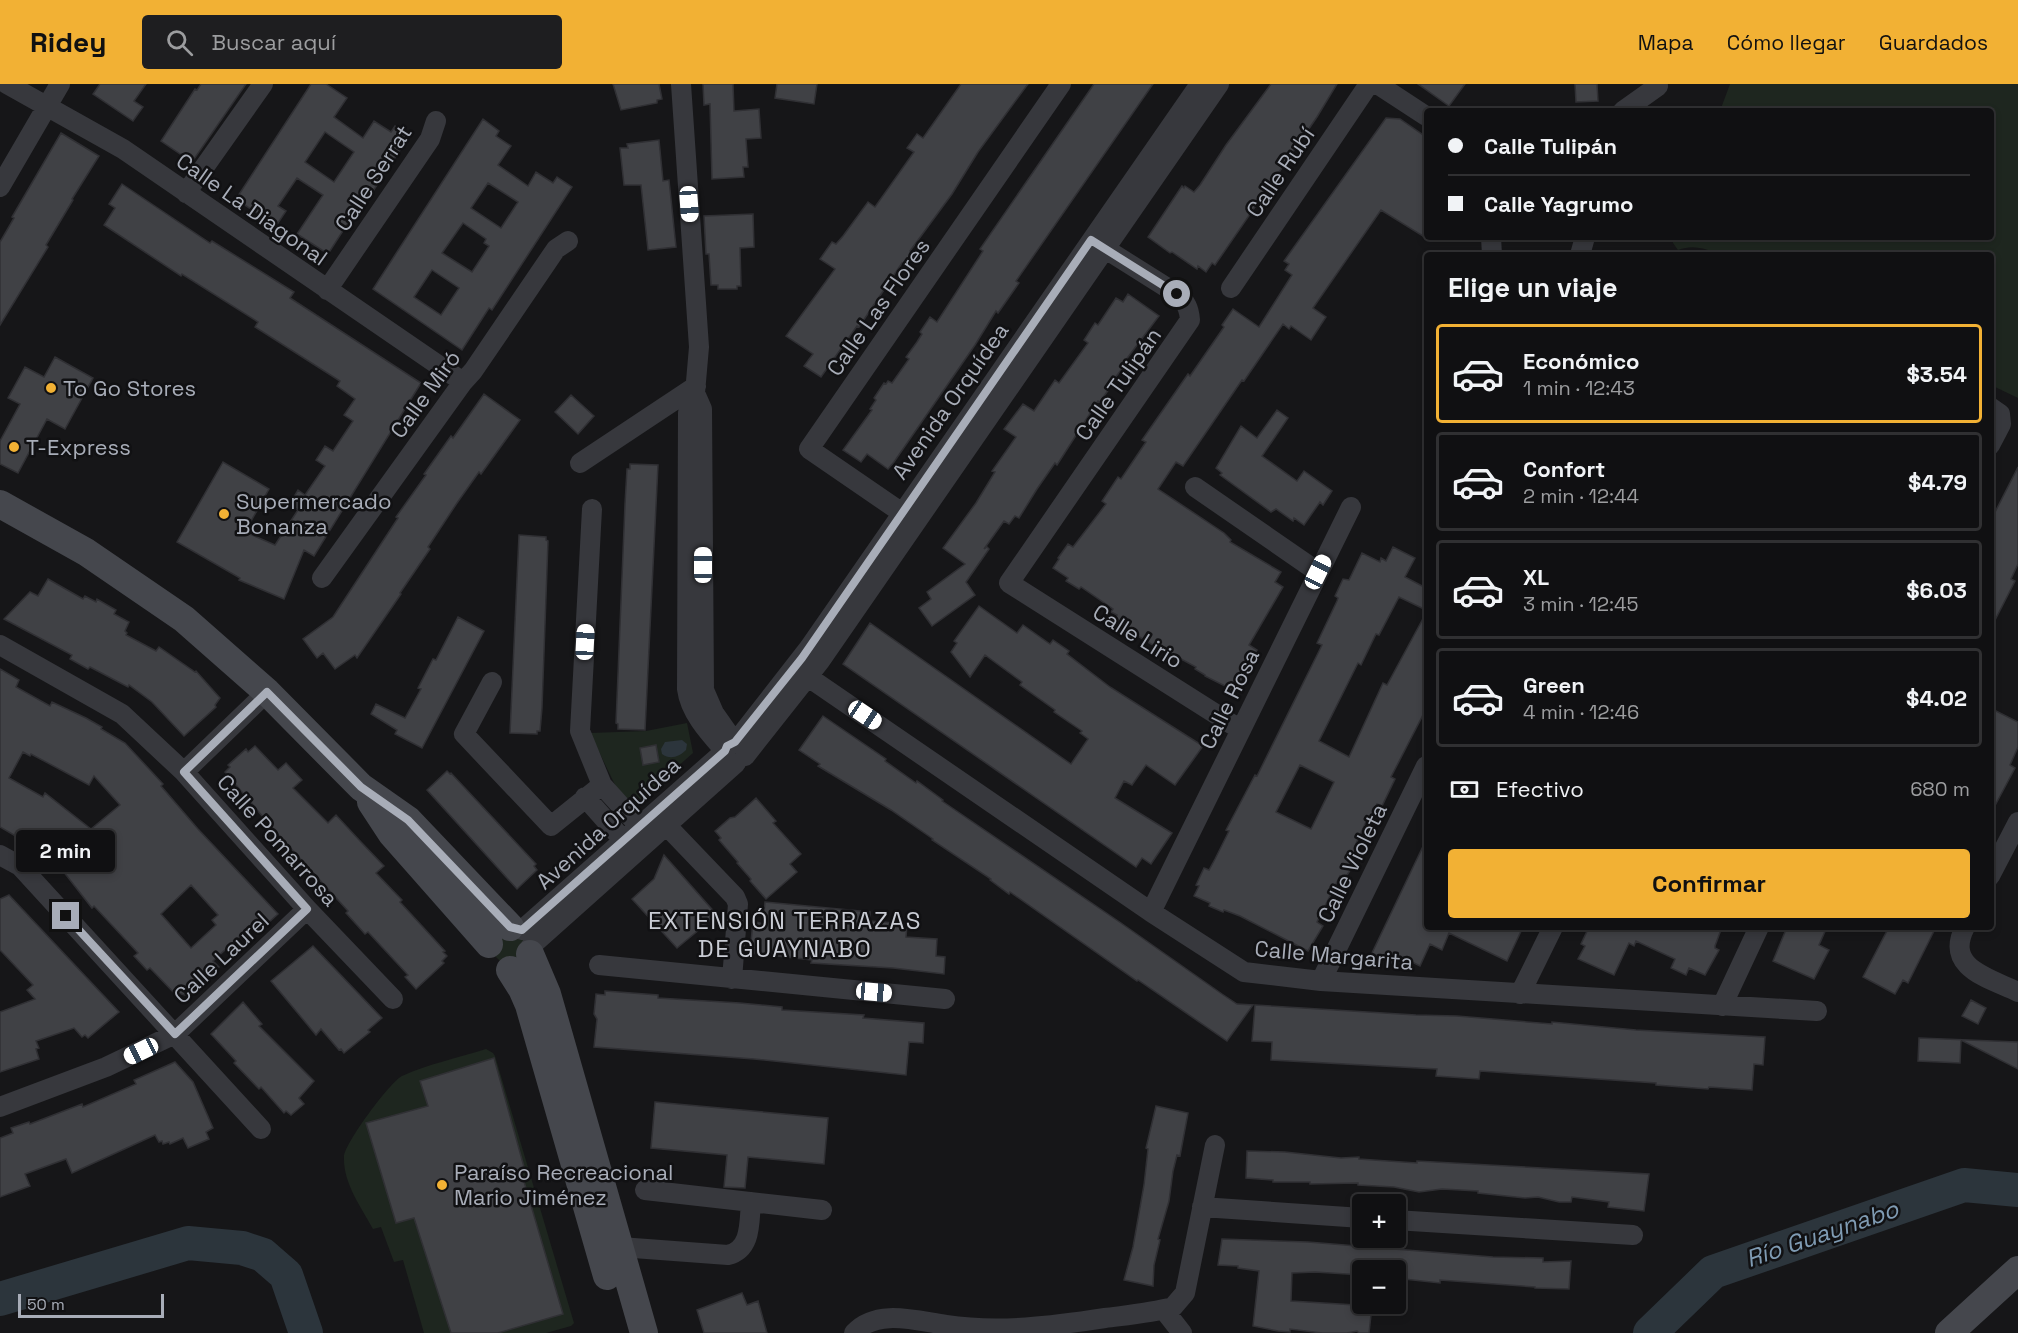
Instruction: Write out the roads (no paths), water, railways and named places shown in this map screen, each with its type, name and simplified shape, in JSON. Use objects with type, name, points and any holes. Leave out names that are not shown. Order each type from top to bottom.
[{"type":"street","name":"Calle La Diagonal","points":[[7,84],[123,149],[463,382]]},
{"type":"street","points":[[0,187],[60,84]]},
{"type":"street","points":[[186,193],[263,84]]},
{"type":"street","points":[[681,84],[699,347],[695,390],[688,412],[687,689],[688,699],[696,713],[735,753]]},
{"type":"street","name":"Calle Las Flores","points":[[909,518],[809,449],[1061,84]]},
{"type":"street","name":"Avenida Orquídea","points":[[515,945],[667,826],[735,753],[802,672],[1098,244],[1200,84]]},
{"type":"street","name":"Avenida Orquídea","points":[[1098,244],[1219,84]]},
{"type":"street","name":"Calle Rubí","points":[[1231,288],[1369,84]]},
{"type":"street","points":[[1377,84],[1424,115]]},
{"type":"street","points":[[1627,108],[1658,86]]},
{"type":"street","name":"Calle Serrat","points":[[327,290],[430,140],[436,121]]},
{"type":"street","name":"Calle Miró","points":[[322,578],[473,371],[556,249],[568,241]]},
{"type":"street","name":"Calle Tulipán","points":[[1009,584],[1190,320],[1190,311],[1177,294],[1098,244]]},
{"type":"street","points":[[580,463],[695,390]]},
{"type":"street","points":[[1994,410],[2000,414],[2001,424],[1994,437]]},
{"type":"street","points":[[1195,487],[1318,572]]},
{"type":"street","points":[[0,504],[86,552],[184,619],[267,692],[361,787],[392,834],[515,945],[547,994],[644,1333]]},
{"type":"street","name":"Calle Rosa","points":[[1151,912],[1351,507]]},
{"type":"street","points":[[592,509],[580,732],[602,785],[640,827]]},
{"type":"street","name":"Calle Lirio","points":[[1009,584],[1241,730]]},
{"type":"street","name":"Calle Pomarrosa","points":[[0,645],[122,714],[184,772],[307,909],[393,999]]},
{"type":"street","name":"Calle Margarita","points":[[802,672],[1151,912],[1244,972],[1321,981],[1817,1011]]},
{"type":"street","points":[[492,682],[464,734],[551,826],[602,785]]},
{"type":"street","points":[[184,772],[267,692]]},
{"type":"street","name":"Avenida Orquídea","points":[[515,945],[640,827],[735,753]]},
{"type":"street","name":"Calle Violeta","points":[[1321,981],[1424,770]]},
{"type":"street","points":[[585,798],[624,841]]},
{"type":"street","points":[[1994,868],[2018,822]]},
{"type":"street","points":[[667,826],[731,893],[738,904],[732,979]]},
{"type":"street","points":[[0,855],[20,866],[261,1129]]},
{"type":"street","points":[[0,874],[20,866]]},
{"type":"street","name":"Calle Laurel","points":[[0,1107],[106,1067],[175,1034],[307,909]]},
{"type":"street","points":[[1520,994],[1552,930]]},
{"type":"street","points":[[1722,1006],[1758,930]]},
{"type":"street","points":[[1963,930],[1960,936],[1959,952],[1967,967],[2018,992]]},
{"type":"street","points":[[515,945],[516,977],[529,1005],[624,1333]]},
{"type":"street","points":[[599,965],[945,999]]},
{"type":"street","points":[[854,1333],[868,1324],[889,1318],[997,1329],[1049,1327],[1173,1307],[1185,1293],[1215,1145]]},
{"type":"street","points":[[645,1190],[822,1210]]},
{"type":"street","points":[[620,1247],[728,1256],[735,1254],[745,1244],[748,1237],[751,1202]]},
{"type":"street","points":[[1202,1207],[1352,1217]]},
{"type":"street","points":[[1406,1221],[1633,1235]]},
{"type":"street","points":[[1949,1333],[2013,1275]]},
{"type":"street","points":[[1164,1310],[1182,1333]]},
{"type":"waterway","name":"Río Guaynabo","points":[[1650,1333],[1713,1272],[1964,1185],[2018,1190]]},
{"type":"waterway","name":"Río Guaynabo","points":[[0,1299],[188,1243],[242,1248],[263,1255],[286,1275],[306,1333]]},
{"type":"place","name":"To Go Stores","points":[[51,388]]},
{"type":"place","name":"T-Express","points":[[14,447]]},
{"type":"place","name":"Supermercado Bonanza","points":[[224,514]]},
{"type":"place","name":"Paraíso Recreacional Mario Jiménez","points":[[442,1185]]},
{"type":"district","name":"EXTENSIÓN TERRAZAS DE GUAYNABO","points":[[785,935]]}]
